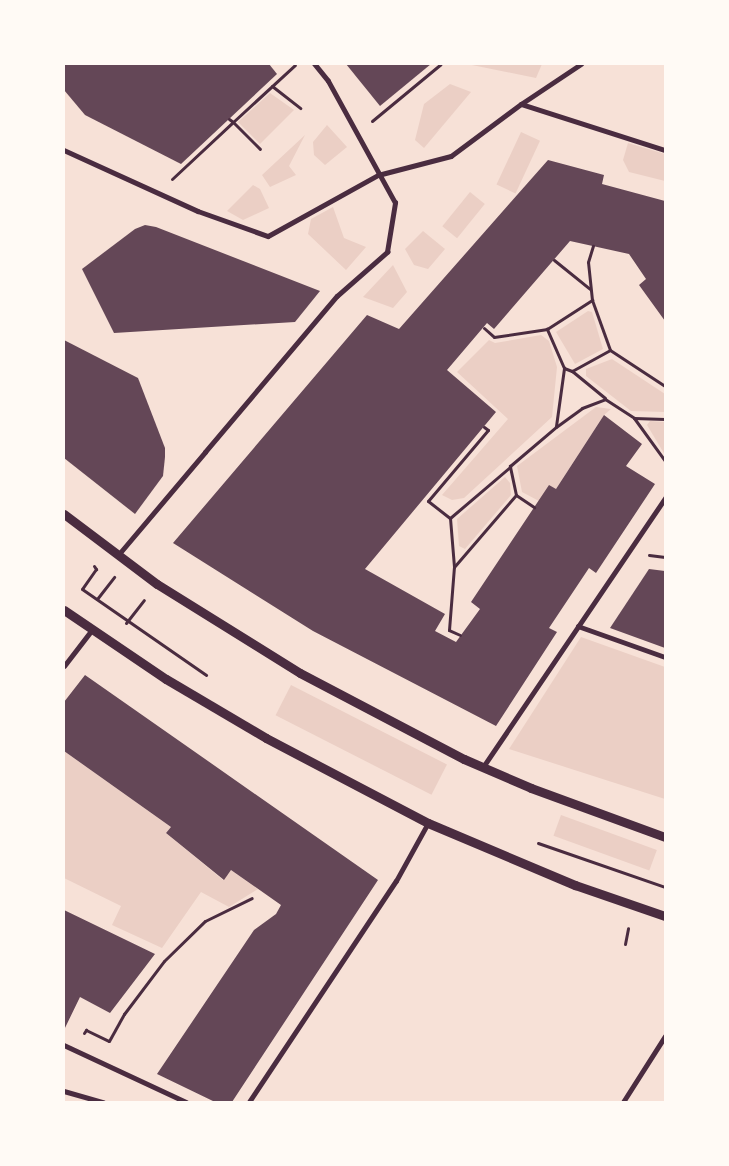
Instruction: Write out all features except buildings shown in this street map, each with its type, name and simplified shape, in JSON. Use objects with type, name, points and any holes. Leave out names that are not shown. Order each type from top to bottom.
[{"type":"street","points":[[117,556],[337,296],[387,252],[395,203],[328,81],[314,64]]},
{"type":"street","points":[[64,150],[198,212],[268,236],[378,175],[451,156],[521,104],[581,64]]},
{"type":"street","points":[[521,104],[665,150]]},
{"type":"street","points":[[483,767],[665,498]]},
{"type":"street","points":[[64,514],[117,556],[157,584],[300,673],[483,767],[603,816],[665,837]]},
{"type":"street","points":[[64,610],[91,631],[266,738],[428,823],[576,885],[665,916]]},
{"type":"street","points":[[578,626],[665,657]]},
{"type":"street","points":[[64,666],[91,631]]},
{"type":"street","points":[[249,1102],[396,881],[428,823]]},
{"type":"street","points":[[623,1102],[665,1036]]},
{"type":"street","points":[[64,1045],[186,1102]]},
{"type":"street","points":[[64,1090],[103,1102]]},
{"type":"path","points":[[185,165],[296,64]]},
{"type":"path","points":[[356,134],[441,64]]},
{"type":"path","points":[[272,86],[300,108]]},
{"type":"path","points":[[229,118],[260,149]]},
{"type":"path","points":[[593,246],[588,262],[592,300],[610,350],[665,386]]},
{"type":"path","points":[[554,260],[591,290]]},
{"type":"path","points":[[484,328],[494,338],[547,329],[592,300]]},
{"type":"path","points":[[547,329],[564,368],[556,427]]},
{"type":"path","points":[[572,371],[610,350]]},
{"type":"path","points":[[564,368],[572,371],[605,398],[634,418],[665,461]]},
{"type":"path","points":[[450,518],[556,427],[582,408],[605,398]]},
{"type":"path","points":[[634,418],[665,419]]},
{"type":"path","points":[[460,635],[449,630],[454,567],[450,518],[428,501],[488,430],[484,427]]},
{"type":"path","points":[[510,466],[516,495],[534,508]]},
{"type":"path","points":[[454,567],[516,495]]},
{"type":"path","points":[[79,622],[126,562]]},
{"type":"path","points":[[90,564],[96,568],[82,589],[212,679]]},
{"type":"path","points":[[111,643],[157,584]]},
{"type":"path","points":[[532,841],[665,888]]},
{"type":"path","points":[[124,1014],[164,961],[205,921],[252,898]]},
{"type":"path","points":[[625,927],[630,929],[626,944]]},
{"type":"shaded area","points":[[467,64],[542,64],[536,78]]},
{"type":"shaded area","points":[[450,84],[471,92],[424,148],[415,140],[424,104]]},
{"type":"shaded area","points":[[270,93],[294,110],[260,144],[238,122]]},
{"type":"shaded area","points":[[327,125],[347,147],[325,165],[314,155],[313,142]]},
{"type":"shaded area","points":[[521,132],[540,141],[516,193],[496,185]]},
{"type":"shaded area","points":[[305,135],[289,166],[296,175],[270,187],[262,175]]},
{"type":"shaded area","points":[[628,143],[665,154],[665,181],[629,172],[623,160]]},
{"type":"shaded area","points":[[253,185],[260,189],[269,208],[243,220],[227,211]]},
{"type":"shaded area","points":[[470,192],[485,204],[457,238],[442,226]]},
{"type":"shaded area","points":[[333,207],[344,238],[366,247],[346,270],[308,234],[311,219]]},
{"type":"shaded area","points":[[423,231],[445,249],[428,269],[414,265],[405,249]]},
{"type":"shaded area","points":[[393,265],[407,292],[393,308],[363,297]]},
{"type":"shaded area","points":[[588,311],[592,312],[603,349],[575,364],[556,332]]},
{"type":"shaded area","points":[[541,335],[549,341],[557,367],[552,417],[464,498],[452,500],[442,495],[508,419],[457,372],[489,340],[495,343]]},
{"type":"shaded area","points":[[612,359],[665,394],[665,412],[631,411],[586,376],[586,369]]},
{"type":"shaded area","points":[[596,407],[611,409],[604,415],[556,489],[539,501],[522,492],[517,466]]},
{"type":"shaded area","points":[[650,421],[665,422],[665,455],[647,425]]},
{"type":"shaded area","points":[[505,477],[510,483],[511,495],[465,549],[459,546],[457,519]]},
{"type":"shaded area","points":[[581,637],[665,667],[665,799],[509,749]]},
{"type":"shaded area","points":[[291,685],[447,764],[431,795],[276,715]]},
{"type":"shaded area","points":[[64,751],[171,827],[166,833],[223,880],[231,870],[258,889],[229,907],[201,892],[162,948],[112,925],[121,906],[64,878]]},
{"type":"shaded area","points":[[561,815],[657,850],[649,871],[553,836]]}]
